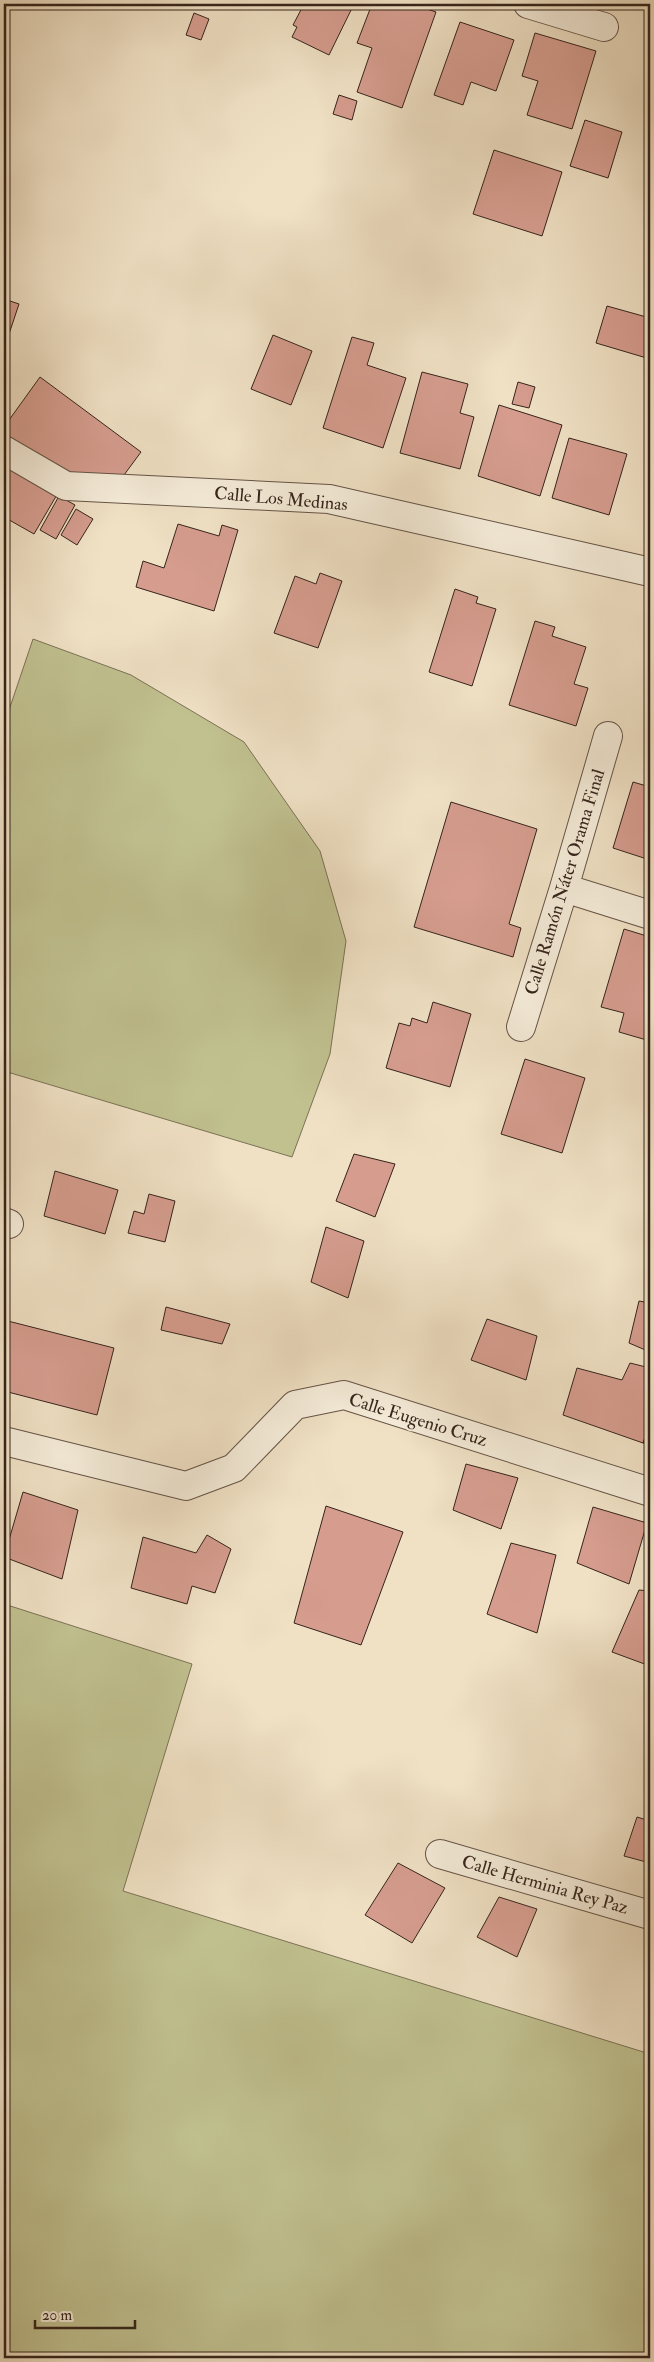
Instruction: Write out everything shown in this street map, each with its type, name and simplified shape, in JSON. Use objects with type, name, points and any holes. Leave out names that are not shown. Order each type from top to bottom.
[{"type":"street","points":[[528,4],[604,27]]},
{"type":"street","name":"Calle Los Medinas","points":[[4,450],[66,486],[329,499],[650,572]]},
{"type":"street","name":"Calle Ramón Náter Orama Final","points":[[521,1027],[608,736]]},
{"type":"street","points":[[564,888],[650,915]]},
{"type":"street","name":"Calle Eugenio Cruz","points":[[4,1441],[186,1486],[234,1468],[295,1405],[344,1396],[650,1492]]},
{"type":"street","name":"Calle Herminia Rey Paz","points":[[440,1854],[650,1915]]},
{"type":"green space","points":[[33,639],[131,675],[244,742],[320,851],[346,941],[330,1054],[292,1157],[4,1071],[4,725]]},
{"type":"green space","points":[[4,1604],[192,1664],[123,1891],[650,2054],[650,2358],[4,2358]]},
{"type":"building","points":[[304,4],[354,4],[329,55],[292,37],[297,27],[293,25]]},
{"type":"building","points":[[372,4],[412,4],[436,12],[402,108],[357,92],[372,48],[357,43]]},
{"type":"building","points":[[194,13],[209,19],[201,40],[186,35]]},
{"type":"building","points":[[460,22],[514,40],[496,91],[471,82],[463,105],[434,95]]},
{"type":"building","points":[[535,33],[596,51],[572,129],[527,115],[538,81],[522,76]]},
{"type":"building","points":[[339,95],[357,101],[352,120],[333,114]]},
{"type":"building","points":[[585,120],[622,132],[608,178],[570,166]]},
{"type":"building","points":[[494,150],[562,172],[542,236],[473,214]]},
{"type":"building","points":[[4,299],[19,304],[4,349]]},
{"type":"building","points":[[607,306],[650,318],[650,359],[596,343]]},
{"type":"building","points":[[273,335],[312,351],[291,405],[251,389]]},
{"type":"building","points":[[352,337],[374,343],[367,365],[406,378],[383,448],[323,428]]},
{"type":"building","points":[[422,372],[468,384],[460,413],[474,417],[460,469],[400,453]]},
{"type":"building","points":[[40,377],[141,452],[124,475],[59,478],[4,437],[4,427]]},
{"type":"building","points":[[518,382],[535,387],[529,408],[512,404]]},
{"type":"building","points":[[499,405],[562,425],[540,496],[478,476]]},
{"type":"building","points":[[569,438],[627,454],[609,515],[552,498]]},
{"type":"building","points":[[7,461],[58,493],[34,534],[4,517],[4,467]]},
{"type":"building","points":[[59,496],[75,505],[56,539],[40,530]]},
{"type":"building","points":[[76,509],[93,519],[77,545],[61,535]]},
{"type":"building","points":[[178,524],[219,536],[222,525],[238,530],[214,611],[136,587],[143,561],[164,568]]},
{"type":"building","points":[[320,573],[342,581],[318,648],[274,633],[295,576],[316,584]]},
{"type":"building","points":[[455,589],[478,597],[476,603],[496,609],[472,686],[429,672]]},
{"type":"building","points":[[535,621],[555,627],[552,636],[586,647],[574,684],[588,688],[576,726],[509,705]]},
{"type":"building","points":[[633,782],[650,787],[650,860],[613,848]]},
{"type":"building","points":[[451,802],[537,829],[509,924],[521,928],[513,957],[414,927]]},
{"type":"building","points":[[624,929],[650,937],[650,1041],[619,1032],[624,1013],[601,1007]]},
{"type":"building","points":[[433,1002],[471,1014],[450,1087],[386,1068],[399,1023],[410,1026],[412,1018],[427,1023]]},
{"type":"building","points":[[525,1059],[585,1078],[562,1153],[501,1134]]},
{"type":"building","points":[[354,1154],[395,1164],[375,1217],[336,1201]]},
{"type":"building","points":[[55,1171],[118,1190],[105,1234],[44,1216]]},
{"type":"building","points":[[149,1194],[175,1201],[165,1242],[128,1233],[134,1211],[144,1214]]},
{"type":"building","points":[[326,1227],[364,1241],[348,1298],[311,1282]]},
{"type":"building","points":[[639,1301],[650,1303],[650,1352],[629,1343]]},
{"type":"building","points":[[166,1307],[230,1324],[222,1344],[161,1330]]},
{"type":"building","points":[[487,1319],[537,1336],[526,1380],[471,1360]]},
{"type":"building","points":[[4,1320],[114,1348],[97,1415],[4,1391]]},
{"type":"building","points":[[630,1363],[650,1368],[650,1424],[643,1443],[563,1415],[577,1368],[622,1380]]},
{"type":"building","points":[[650,1424],[650,1445],[643,1443]]},
{"type":"building","points":[[466,1464],[518,1478],[501,1529],[453,1510]]},
{"type":"building","points":[[23,1492],[78,1510],[62,1579],[4,1557]]},
{"type":"building","points":[[326,1506],[403,1532],[361,1645],[294,1623]]},
{"type":"building","points":[[593,1507],[647,1523],[629,1584],[577,1563]]},
{"type":"building","points":[[207,1535],[231,1549],[215,1593],[192,1586],[187,1604],[131,1588],[143,1537],[196,1553]]},
{"type":"building","points":[[511,1543],[556,1555],[537,1633],[487,1614]]},
{"type":"building","points":[[639,1590],[650,1591],[650,1666],[612,1652]]},
{"type":"building","points":[[637,1817],[650,1821],[650,1863],[624,1856]]},
{"type":"building","points":[[398,1863],[445,1888],[412,1943],[365,1915]]},
{"type":"building","points":[[499,1897],[537,1909],[517,1957],[477,1937]]}]
